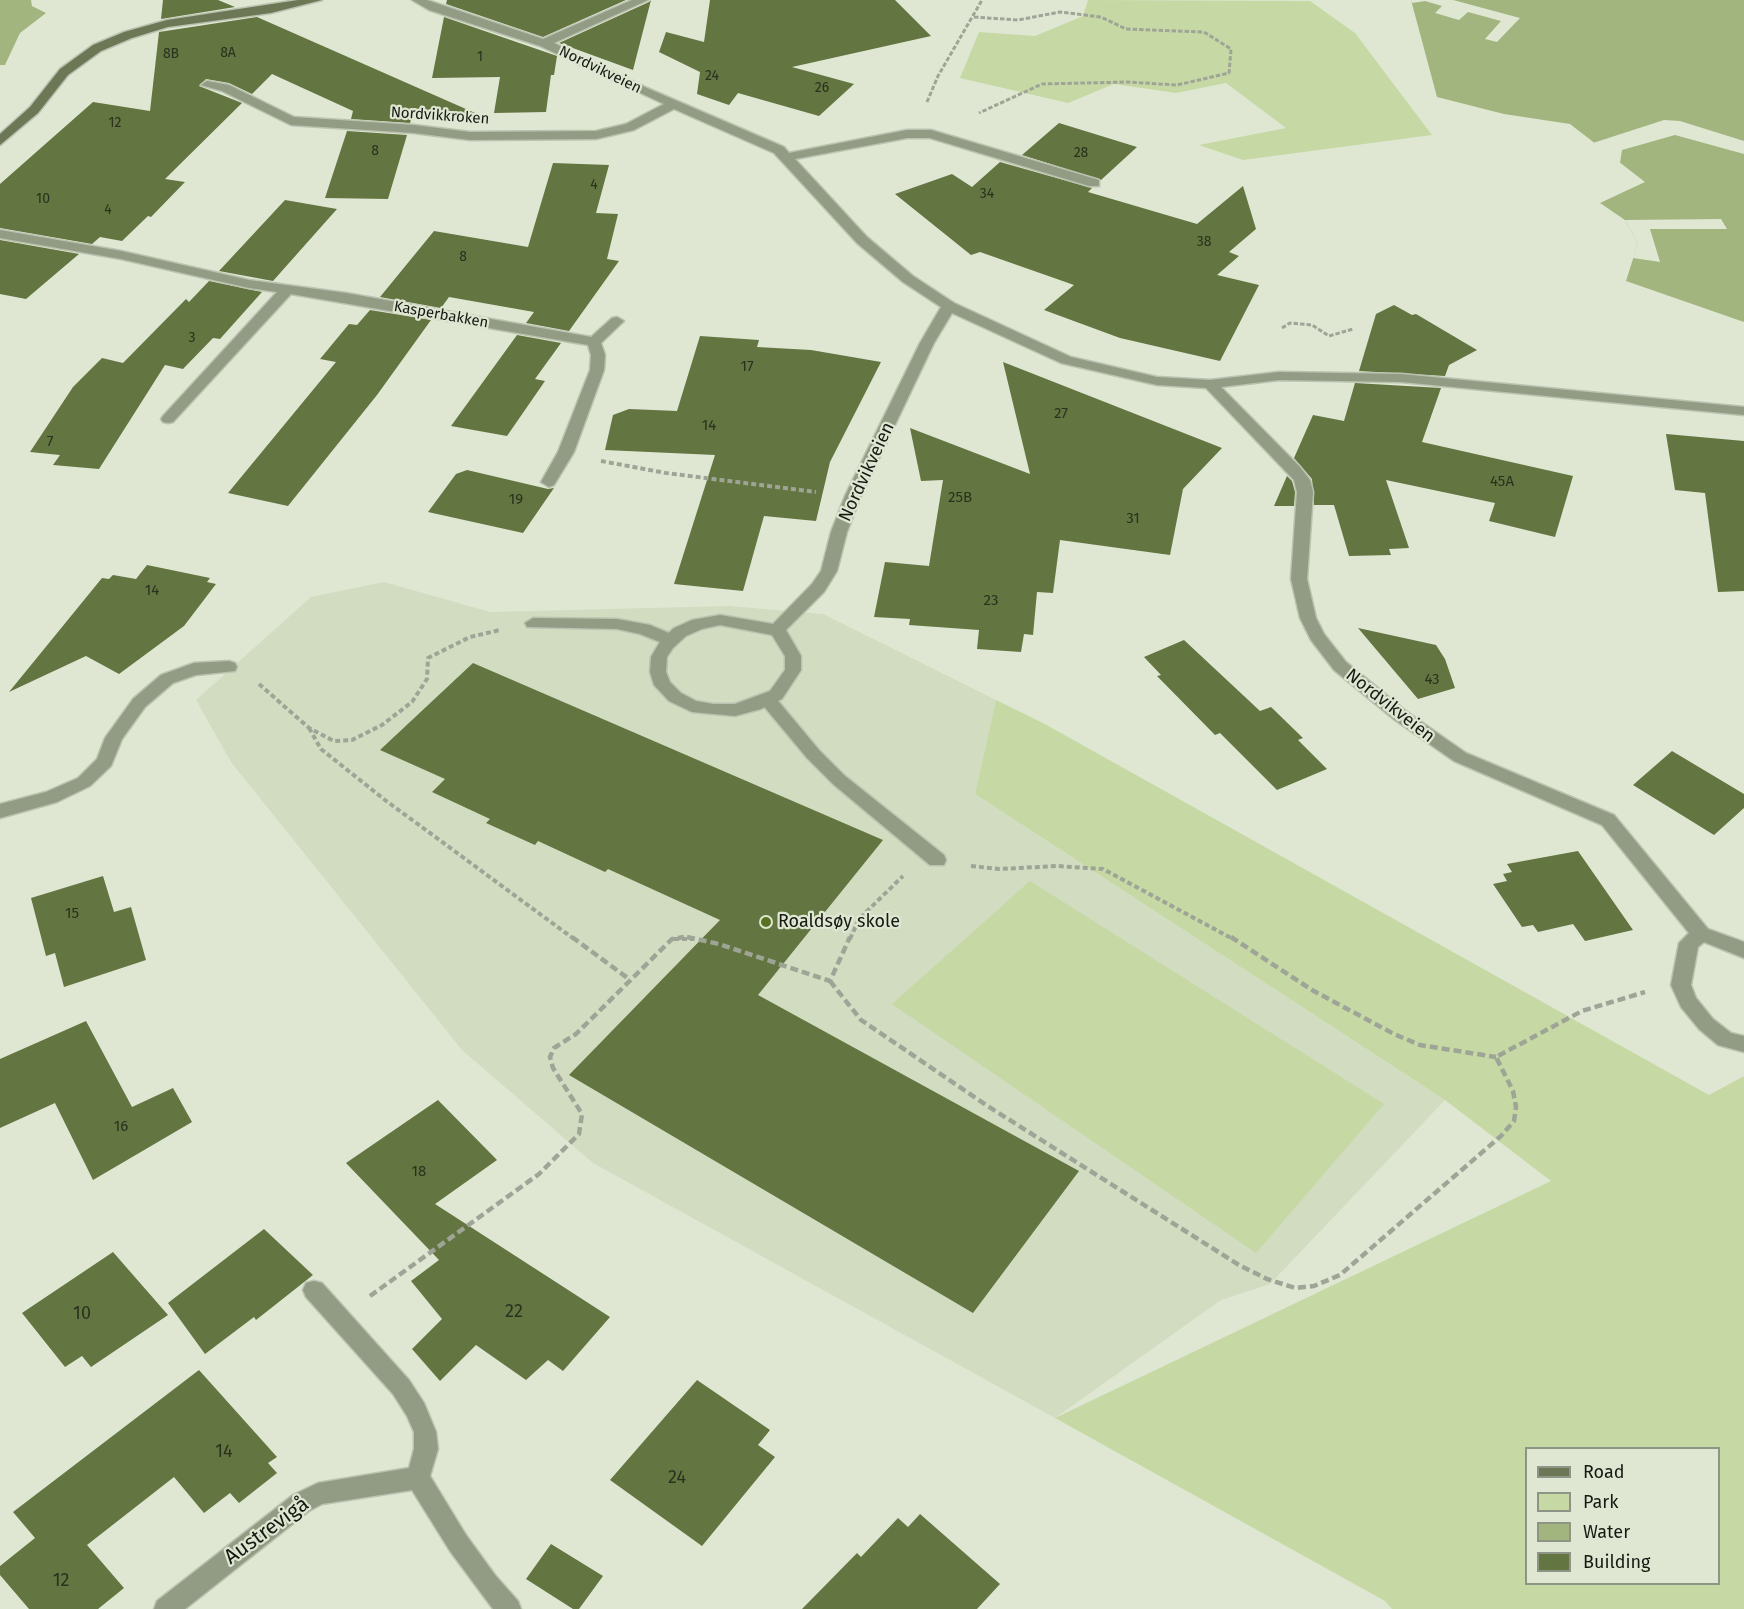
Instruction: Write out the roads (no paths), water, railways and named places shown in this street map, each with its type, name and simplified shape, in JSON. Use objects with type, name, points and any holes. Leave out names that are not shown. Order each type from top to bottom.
[{"type":"street","points":[[0,141],[34,110],[64,72],[97,48],[128,35],[166,24],[272,9],[316,0]]},
{"type":"street","name":"Nordvikveien","points":[[418,0],[433,8],[544,44],[672,105],[769,146],[787,157],[887,263],[949,306],[1074,363],[1157,381],[1210,384],[1270,376],[1401,378],[1744,411]]},
{"type":"street","name":"Nordvikveien","points":[[544,44],[642,0]]},
{"type":"street","name":"Nordvikkroken","points":[[207,85],[225,88],[291,122],[414,129],[470,136],[596,135],[630,127],[672,105]]},
{"type":"street","points":[[787,157],[907,134],[931,134],[1094,183]]},
{"type":"street","name":"Kasperbakken","points":[[0,234],[121,255],[194,273],[287,290],[346,297],[594,342]]},
{"type":"street","points":[[168,419],[287,290]]},
{"type":"street","name":"Nordvikveien","points":[[777,630],[818,588],[829,571],[839,532],[853,495],[927,343],[949,306]]},
{"type":"street","points":[[549,482],[566,452],[597,370],[598,355],[594,342],[617,321]]},
{"type":"street","name":"Nordvikveien","points":[[1210,384],[1295,470],[1302,480],[1305,492],[1299,579],[1308,618],[1317,636],[1333,658],[1378,699],[1460,758],[1608,820],[1701,934]]},
{"type":"street","points":[[720,620],[777,630],[794,656],[793,670],[786,684],[768,700],[735,710],[713,710],[692,706],[675,697],[663,686],[658,672],[659,657],[670,640],[698,624],[720,620]]},
{"type":"street","points":[[533,623],[617,624],[644,628],[670,640]]},
{"type":"street","points":[[0,811],[51,796],[84,782],[105,762],[114,738],[139,703],[167,679],[194,669],[229,667]]},
{"type":"street","points":[[768,700],[813,754],[839,780],[937,860]]},
{"type":"street","points":[[1744,951],[1724,940],[1701,934],[1689,943],[1681,985],[1682,992],[1694,1012],[1713,1032],[1725,1039],[1744,1044]]},
{"type":"street","points":[[314,1290],[401,1387],[416,1410],[425,1432],[426,1449],[418,1478],[458,1543],[486,1583],[509,1609]]},
{"type":"street","name":"Austrevigå","points":[[166,1609],[301,1503],[318,1494],[418,1478]]},
{"type":"water","points":[[0,0],[31,0],[32,6],[46,13],[20,33],[5,65],[0,65]]},
{"type":"water","points":[[1411,0],[1744,0],[1744,322],[1626,281],[1638,243],[1625,220],[1600,203],[1645,182],[1570,124],[1504,114],[1437,97]]},
{"type":"place","name":"Roaldsøy skole","points":[[766,922]]}]
